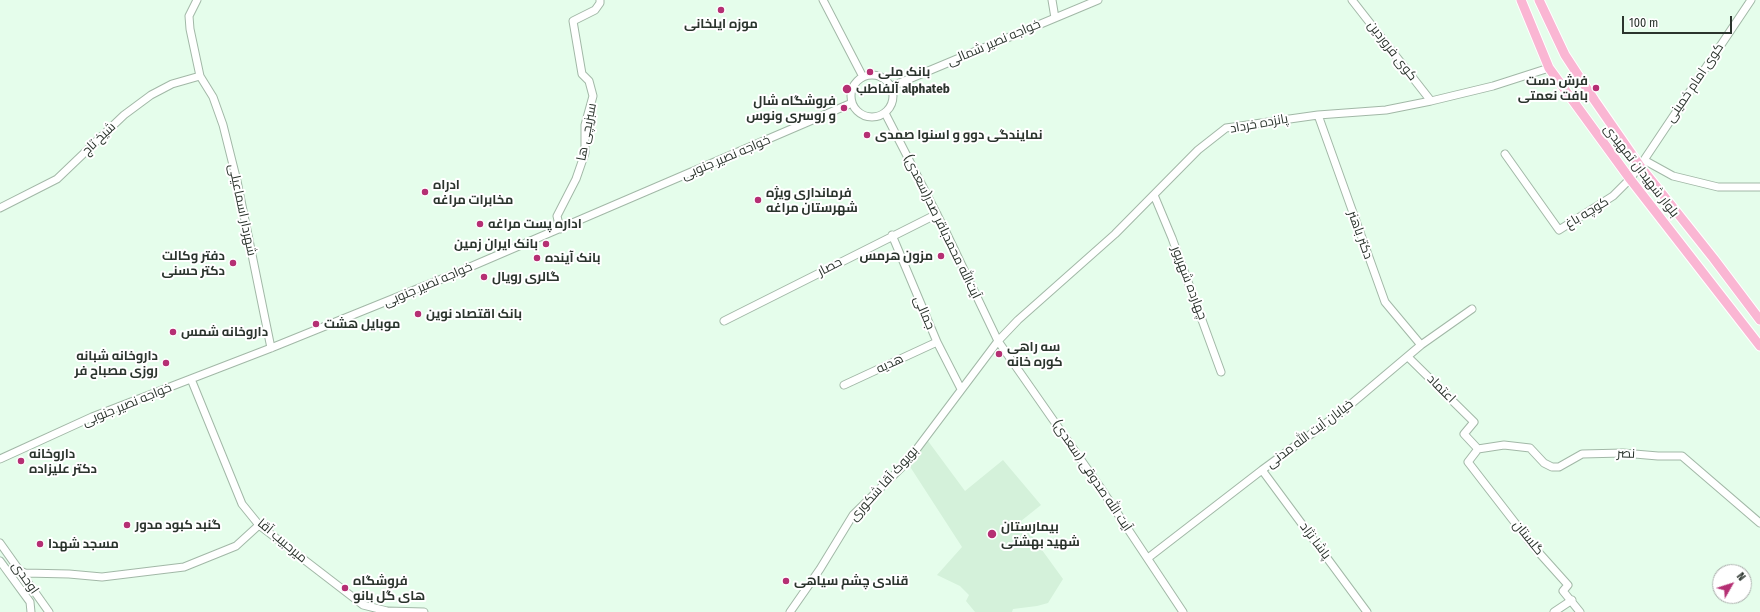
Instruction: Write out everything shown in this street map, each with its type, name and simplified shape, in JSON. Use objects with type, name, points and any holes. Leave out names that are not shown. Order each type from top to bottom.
[{"type":"main road","name":"بلوار شهیدان تمهیدی","points":[[1521,0],[1549,68],[1630,179],[1760,346]]},
{"type":"main road","name":"بلوار شهیدان تمهیدی","points":[[1539,0],[1565,55],[1642,163],[1760,320]]},
{"type":"street","name":"شهردار اسماعیلی","points":[[197,0],[189,16],[200,76],[213,97],[223,125],[237,181],[271,348]]},
{"type":"street","name":"سبزیچی ها","points":[[560,229],[557,216],[576,179],[584,153],[586,125],[593,96],[589,81],[582,74],[574,21],[594,10],[600,3],[600,0]]},
{"type":"street","points":[[823,0],[863,77]]},
{"type":"street","points":[[1052,0],[1055,18]]},
{"type":"street","name":"خواجه نصیر شمالی","points":[[890,87],[1098,0]]},
{"type":"street","name":"کوی فروردین","points":[[1352,0],[1431,101]]},
{"type":"street","name":"کوی امام خمینی","points":[[1630,179],[1751,0]]},
{"type":"street","name":"پانزده خرداد","points":[[998,341],[1018,320],[1154,196],[1198,150],[1226,128],[1318,114],[1386,110],[1493,86],[1549,68]]},
{"type":"street","name":"شیخ تاج","points":[[0,208],[57,179],[124,115],[151,95],[172,84],[200,76]]},
{"type":"street","points":[[876,76],[886,82],[890,87],[892,98],[889,109],[885,113],[872,117],[865,116],[855,108],[852,103],[851,97],[854,85],[863,77],[876,76]]},
{"type":"street","name":"خواجه نصیر جنوبی","points":[[0,459],[92,417],[191,380],[449,276],[852,103]]},
{"type":"street","name":"آیت‌الله محمدباقر صدر(سعدی)","points":[[885,113],[937,214],[998,341]]},
{"type":"street","name":"دکتر باهنر","points":[[1318,114],[1385,302],[1421,345]]},
{"type":"street","name":"کوچه باغ","points":[[1505,154],[1559,230],[1614,196],[1630,179]]},
{"type":"street","points":[[1642,163],[1673,176],[1718,188],[1760,187]]},
{"type":"street","name":"چهارده شهریور","points":[[1154,196],[1172,238],[1221,372]]},
{"type":"street","name":"حصار","points":[[724,321],[892,235],[937,214]]},
{"type":"street","name":"جمالی","points":[[892,235],[936,342],[961,389]]},
{"type":"street","name":"خیابان آیت الله مدنی","points":[[1148,558],[1262,470],[1344,410],[1421,345],[1472,309]]},
{"type":"street","name":"بویوک آقا شکوری","points":[[790,612],[820,569],[854,515],[907,462],[998,341]]},
{"type":"street","name":"آیت الله صدوقی (سعدی)","points":[[998,341],[1148,558],[1183,612]]},
{"type":"street","name":"هدیه","points":[[844,385],[936,342]]},
{"type":"street","name":"اعتماد","points":[[1408,357],[1474,422],[1464,434],[1478,449]]},
{"type":"street","name":"میرحبیب آقا","points":[[191,380],[242,504],[259,525],[345,592],[363,604],[386,610],[424,612]]},
{"type":"street","name":"نصر","points":[[1478,449],[1504,445],[1530,448],[1544,463],[1552,467],[1558,467],[1582,454],[1623,453],[1658,456],[1682,456],[1760,523]]},
{"type":"street","name":"گلستان","points":[[1478,449],[1468,462],[1533,546],[1568,585],[1563,591],[1572,600],[1580,612]]},
{"type":"street","name":"پاشا نژاد","points":[[1262,470],[1367,612]]},
{"type":"street","points":[[20,571],[25,573],[102,577],[184,567],[236,546],[259,525]]},
{"type":"street","name":"اوحدی","points":[[0,543],[49,612]]},
{"type":"street","name":"اوحدی","points":[[0,562],[30,602],[31,612]]},
{"type":"street","points":[[1554,612],[1572,600]]},
{"type":"shaded area","name":"بیمارستان شهید بهشتی","points":[[928,441],[965,491],[1003,460],[1041,505],[1021,521],[1063,579],[1048,603],[1013,609],[1012,612],[975,612],[966,601],[969,595],[960,586],[937,575],[962,547],[907,462]]},
{"type":"place","name":"موزه ایلخانی","points":[[721,10]]},
{"type":"place","name":"بانک ملی","points":[[870,72]]},
{"type":"place","name":"فرش دست بافت نعمتی","points":[[1596,88]]},
{"type":"place","name":"آلفاطب alphateb","points":[[847,89]]},
{"type":"place","name":"فروشگاه شال و روسری ونوس","points":[[844,108]]},
{"type":"place","name":"نمایندگی دوو و اسنوا صمدی","points":[[867,135]]},
{"type":"place","name":"ادراه مخابرات مراغه","points":[[425,192]]},
{"type":"place","name":"فرمانداری ویژه شهرستان مراغه","points":[[758,200]]},
{"type":"place","name":"اداره پست مراغه","points":[[480,224]]},
{"type":"place","name":"بانک ایران زمین","points":[[546,244]]},
{"type":"place","name":"مزون هرمس","points":[[941,256]]},
{"type":"place","name":"بانک آینده","points":[[537,258]]},
{"type":"place","name":"دفتر وکالت دکتر حسنی","points":[[233,263]]},
{"type":"place","name":"گالری رویال","points":[[484,277]]},
{"type":"place","name":"بانک اقتصاد نوین","points":[[418,314]]},
{"type":"place","name":"موبایل هشت","points":[[316,324]]},
{"type":"place","name":"داروخانه شمس","points":[[173,332]]},
{"type":"place","name":"سه راهی کوره خانه","points":[[999,354]]},
{"type":"place","name":"داروخانه شبانه روزی مصباح فر","points":[[166,363]]},
{"type":"place","name":"داروخانه دکتر علیزاده","points":[[21,461]]},
{"type":"place","name":"گنبد کبود مدور","points":[[127,525]]},
{"type":"place","name":"بیمارستان شهید بهشتی","points":[[992,534]]},
{"type":"place","name":"مسجد شهدا","points":[[40,544]]},
{"type":"place","name":"قنادی چشم سیاهی","points":[[786,581]]},
{"type":"place","name":"فروشگاه های گل بانو","points":[[345,588]]}]
